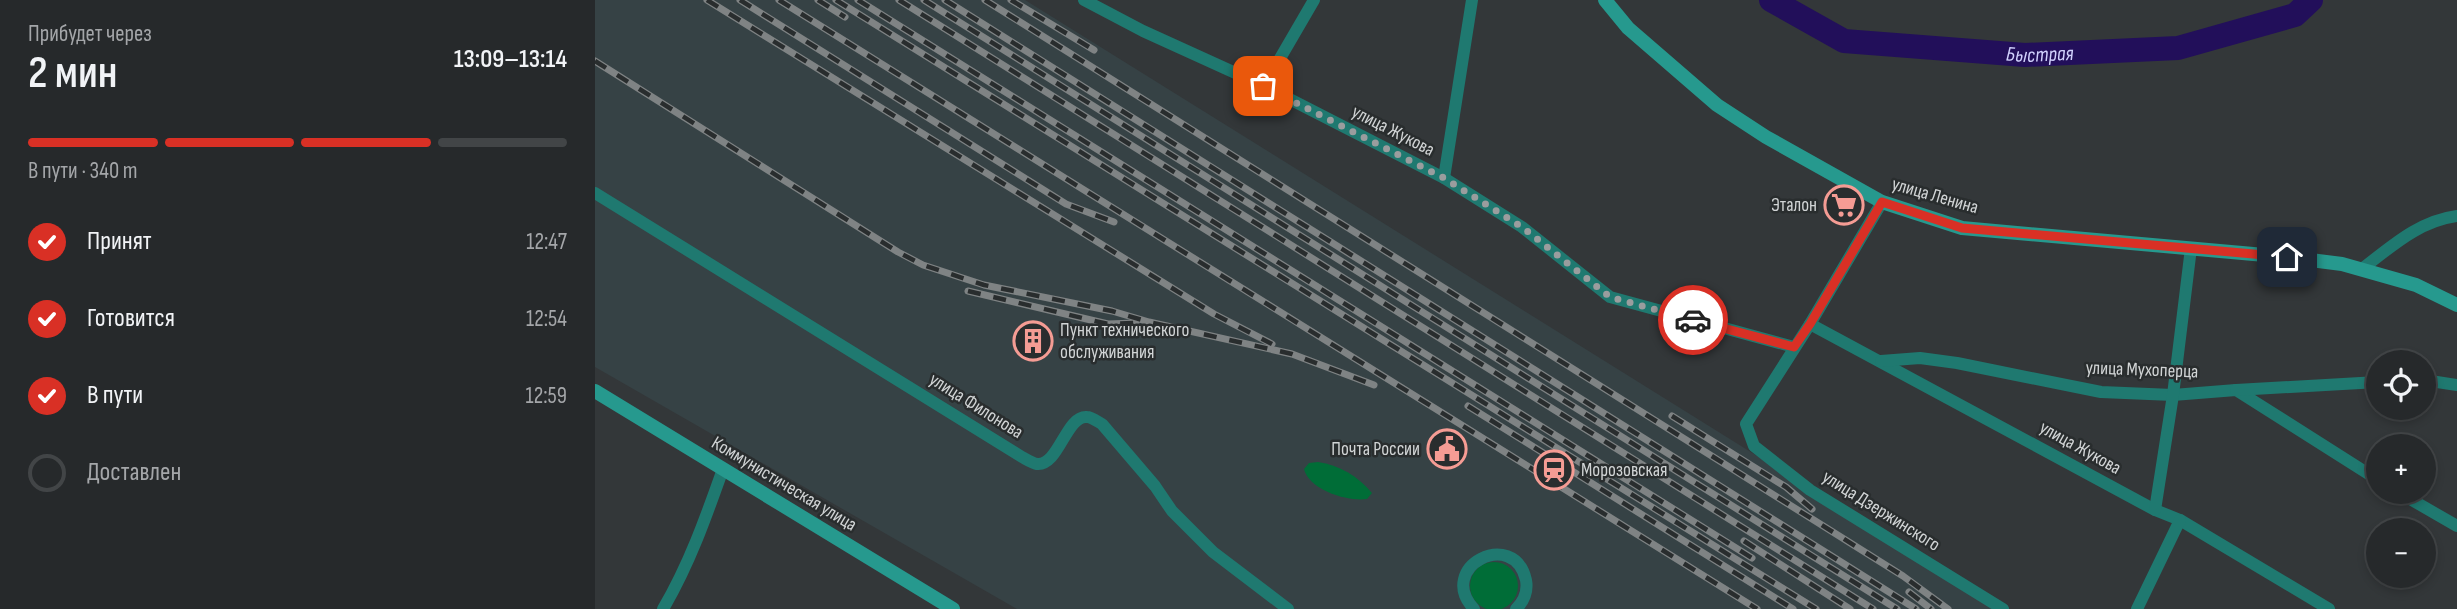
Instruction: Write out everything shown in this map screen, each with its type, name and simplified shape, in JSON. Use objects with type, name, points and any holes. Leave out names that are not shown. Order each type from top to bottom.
[{"type":"street","name":"улица Жукова","points":[[1084,0],[1143,31],[1263,86],[1444,178],[1522,227],[1610,297],[1794,347]]},
{"type":"street","points":[[1263,86],[1314,0]]},
{"type":"street","points":[[1444,178],[1472,0]]},
{"type":"street","name":"улица Ленина","points":[[1605,0],[1629,28],[1717,105],[1766,137],[1882,202],[1962,228],[2342,264],[2416,285],[2457,305]]},
{"type":"street","name":"улица Филонова","points":[[595,193],[1021,457],[1037,464],[1046,462],[1073,424],[1080,418],[1093,418],[1102,424],[1155,486],[1172,511],[1213,552],[1288,609]]},
{"type":"street","points":[[1794,347],[1882,202]]},
{"type":"street","points":[[2362,269],[2410,232],[2440,218],[2457,216]]},
{"type":"street","points":[[2155,510],[2173,395],[2190,248]]},
{"type":"street","name":"улица Жукова","points":[[1810,324],[2155,510],[2179,520],[2329,609]]},
{"type":"street","name":"улица Дзержинского","points":[[1794,347],[1746,424],[1754,446],[1810,490],[2003,609]]},
{"type":"street","name":"улица Мухоперца","points":[[1881,361],[1920,358],[1957,363],[2101,392],[2173,395],[2366,383]]},
{"type":"street","points":[[2436,382],[2457,385]]},
{"type":"street","points":[[2236,390],[2366,472]]},
{"type":"street","name":"Коммунистическая улица","points":[[595,391],[953,609]]},
{"type":"street","points":[[663,609],[698,536],[723,469]]},
{"type":"street","points":[[2419,504],[2457,526]]},
{"type":"street","points":[[2137,609],[2179,520]]},
{"type":"street","points":[[1474,609],[1467,601],[1463,585],[1468,569],[1480,557],[1496,554],[1512,559],[1524,571],[1528,587],[1523,603],[1516,609]]},
{"type":"shaded area","points":[[595,0],[1025,0],[2003,609],[1017,609],[595,367]]},
{"type":"green space","points":[[1318,462],[1348,472],[1372,493],[1367,499],[1350,499],[1321,489],[1307,476],[1304,469],[1309,463]]},
{"type":"green space","points":[[1494,562],[1511,569],[1518,586],[1511,603],[1494,610],[1477,603],[1470,586],[1477,569]]},
{"type":"waterway","name":"Быстрая","points":[[1771,0],[1844,41],[2025,55],[2178,48],[2295,15],[2311,0]]},
{"type":"railway","points":[[707,0],[1214,314],[1272,344]]},
{"type":"railway","points":[[740,0],[1066,204],[1114,222]]},
{"type":"railway","points":[[779,0],[1757,609]]},
{"type":"railway","points":[[818,0],[845,17]]},
{"type":"railway","points":[[836,0],[1816,609]]},
{"type":"railway","points":[[858,0],[1752,558]]},
{"type":"railway","points":[[899,0],[1873,609]]},
{"type":"railway","points":[[924,0],[1897,609]]},
{"type":"railway","points":[[945,0],[1916,609]]},
{"type":"railway","points":[[985,0],[1903,576],[1948,609]]},
{"type":"railway","points":[[1011,0],[1094,50]]},
{"type":"railway","points":[[595,61],[898,252],[923,265],[984,285],[1112,311],[1149,322],[1292,354],[1374,385]]},
{"type":"railway","points":[[968,291],[1108,324],[1136,323]]},
{"type":"railway","points":[[1468,406],[1793,609]]},
{"type":"railway","points":[[1672,416],[1786,487],[1812,509]]},
{"type":"railway","points":[[1744,541],[1850,609]]},
{"type":"railway","points":[[1909,592],[1931,609]]},
{"type":"way so far","points":[[1263,86],[1444,178],[1522,227],[1610,297],[1693,320]]},
{"type":"place","name":"Эталон","points":[[1844,205]]},
{"type":"place","name":"Пункт технического обслуживания","points":[[1033,341]]},
{"type":"place","name":"Почта России","points":[[1447,449]]},
{"type":"place","name":"Морозовская","points":[[1554,470]]},
{"type":"route","points":[[1693,320],[1794,347],[1882,202],[1962,228],[2287,257]]}]
